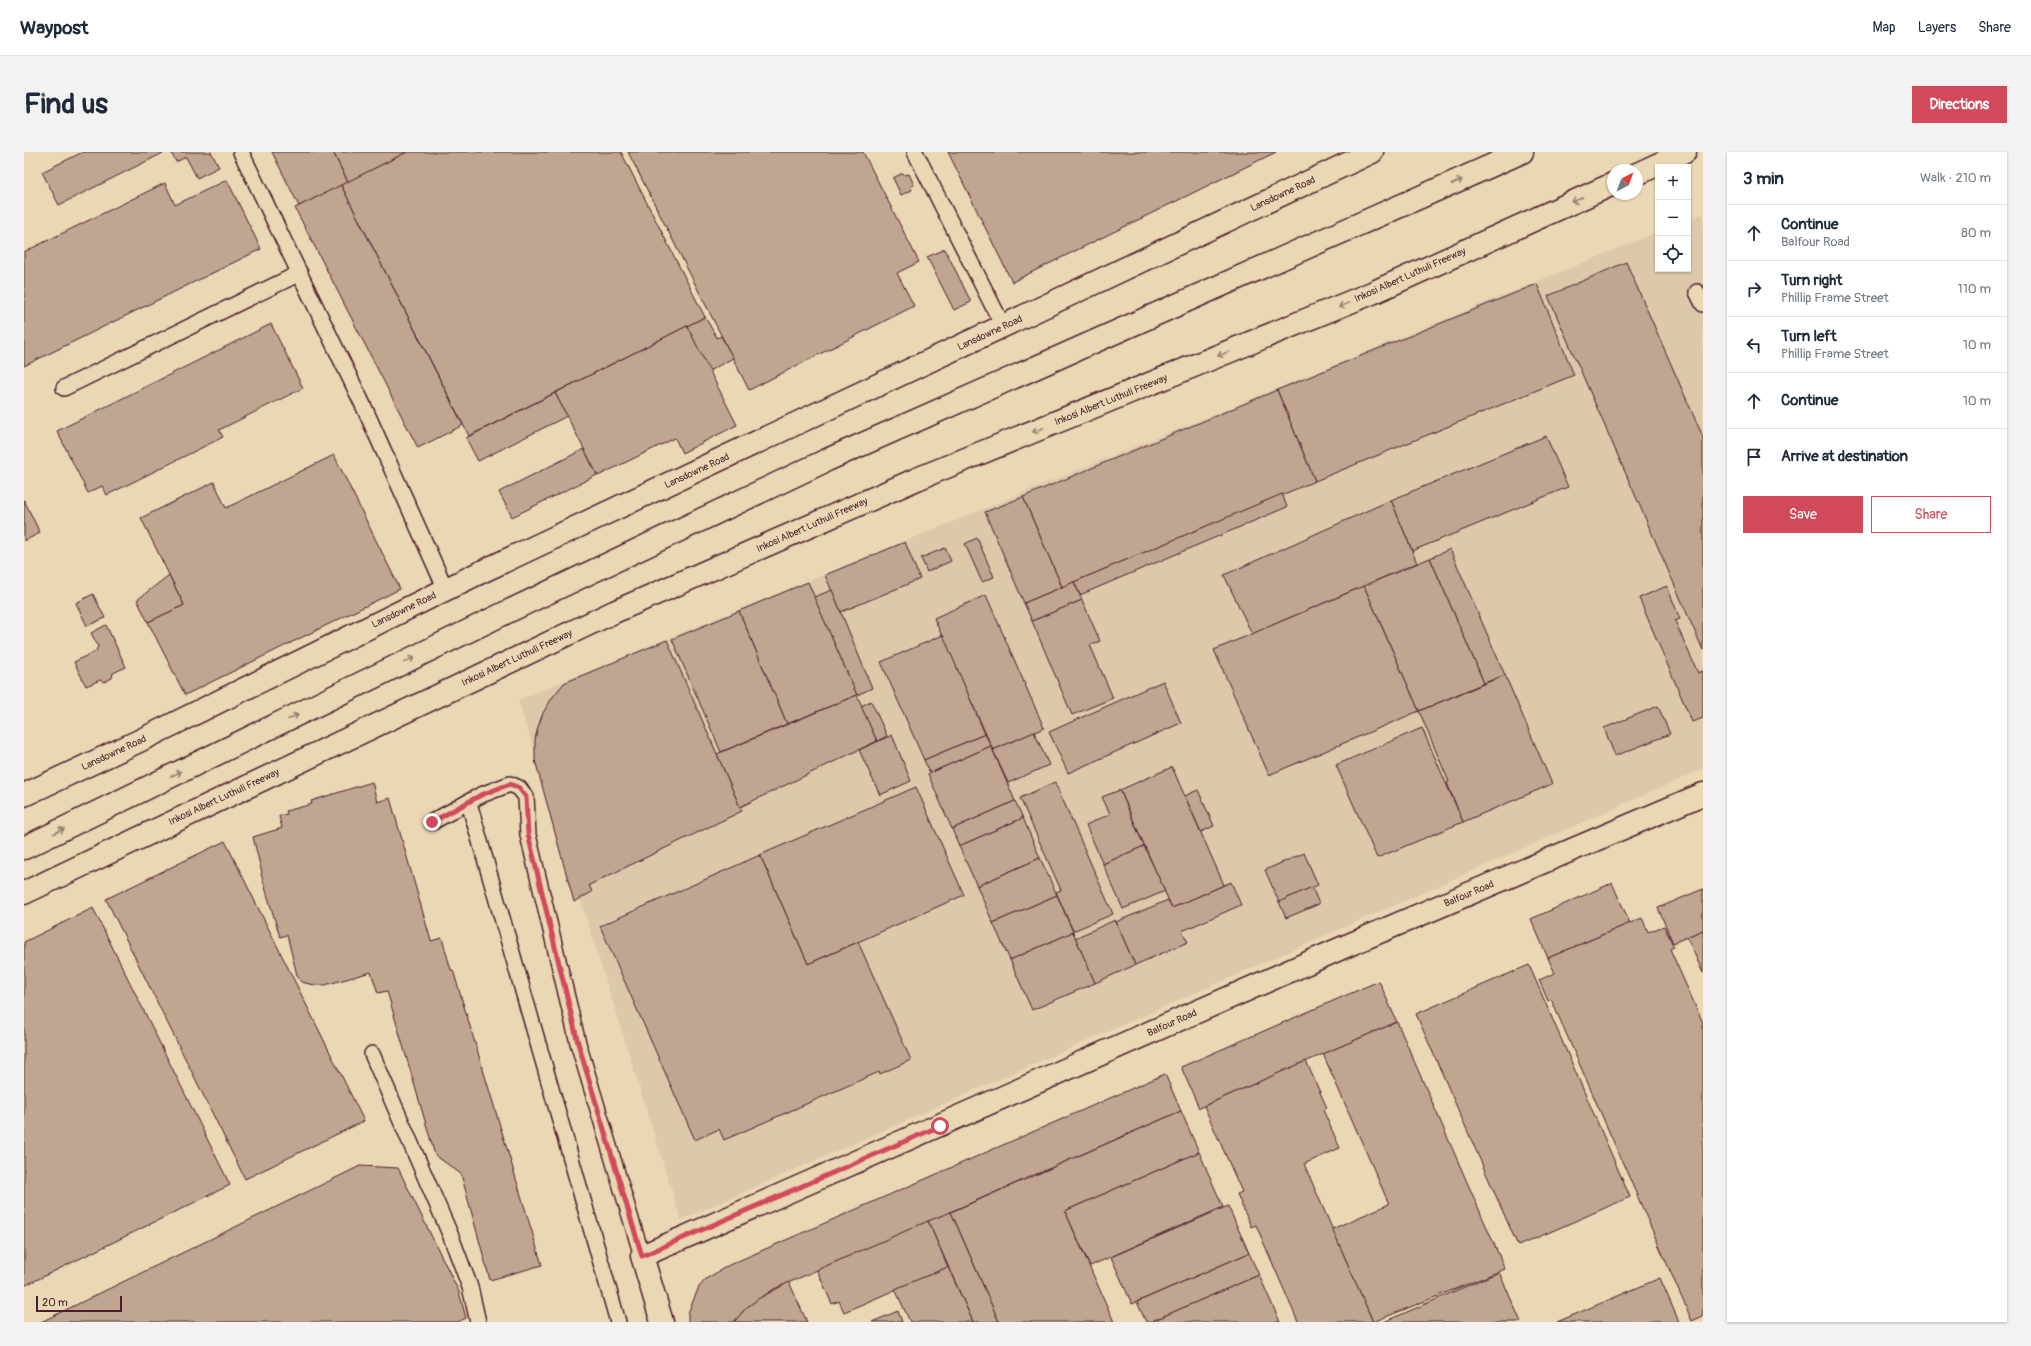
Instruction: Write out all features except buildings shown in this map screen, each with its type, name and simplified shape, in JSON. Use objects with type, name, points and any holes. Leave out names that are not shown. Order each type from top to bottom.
[{"type":"main road","name":"Lansdowne Road","points":[[24,795],[146,738],[446,590],[1372,152]]},
{"type":"main road","points":[[24,848],[500,616],[827,460],[1124,327],[1422,198],[1522,152]]},
{"type":"main road","points":[[1643,171],[1685,152]]},
{"type":"main road","name":"Inkosi Albert Luthuli Freeway","points":[[24,893],[614,612],[917,479],[1372,293],[1607,187]]},
{"type":"main road","name":"Balfour Road","points":[[642,1256],[1344,947],[1703,794]]},
{"type":"main road","points":[[642,1256],[662,1322]]},
{"type":"lane","points":[[241,152],[392,467],[446,590]]},
{"type":"lane","points":[[915,152],[1003,326]]},
{"type":"lane","points":[[64,388],[300,273]]},
{"type":"lane","points":[[432,822],[469,803],[481,795],[510,784],[519,788],[526,797],[528,834],[578,1043],[642,1256]]},
{"type":"lane","points":[[469,803],[618,1322]]},
{"type":"lane","points":[[372,1054],[450,1234],[470,1287],[478,1322]]},
{"type":"shaded area","points":[[1703,214],[1703,769],[681,1220],[518,700],[1655,233],[1655,272],[1691,272],[1691,219]]},
{"type":"route","points":[[432,822],[469,803],[481,795],[502,786],[510,784],[524,792],[526,797],[528,834],[578,1043],[642,1256],[940,1126]]}]
